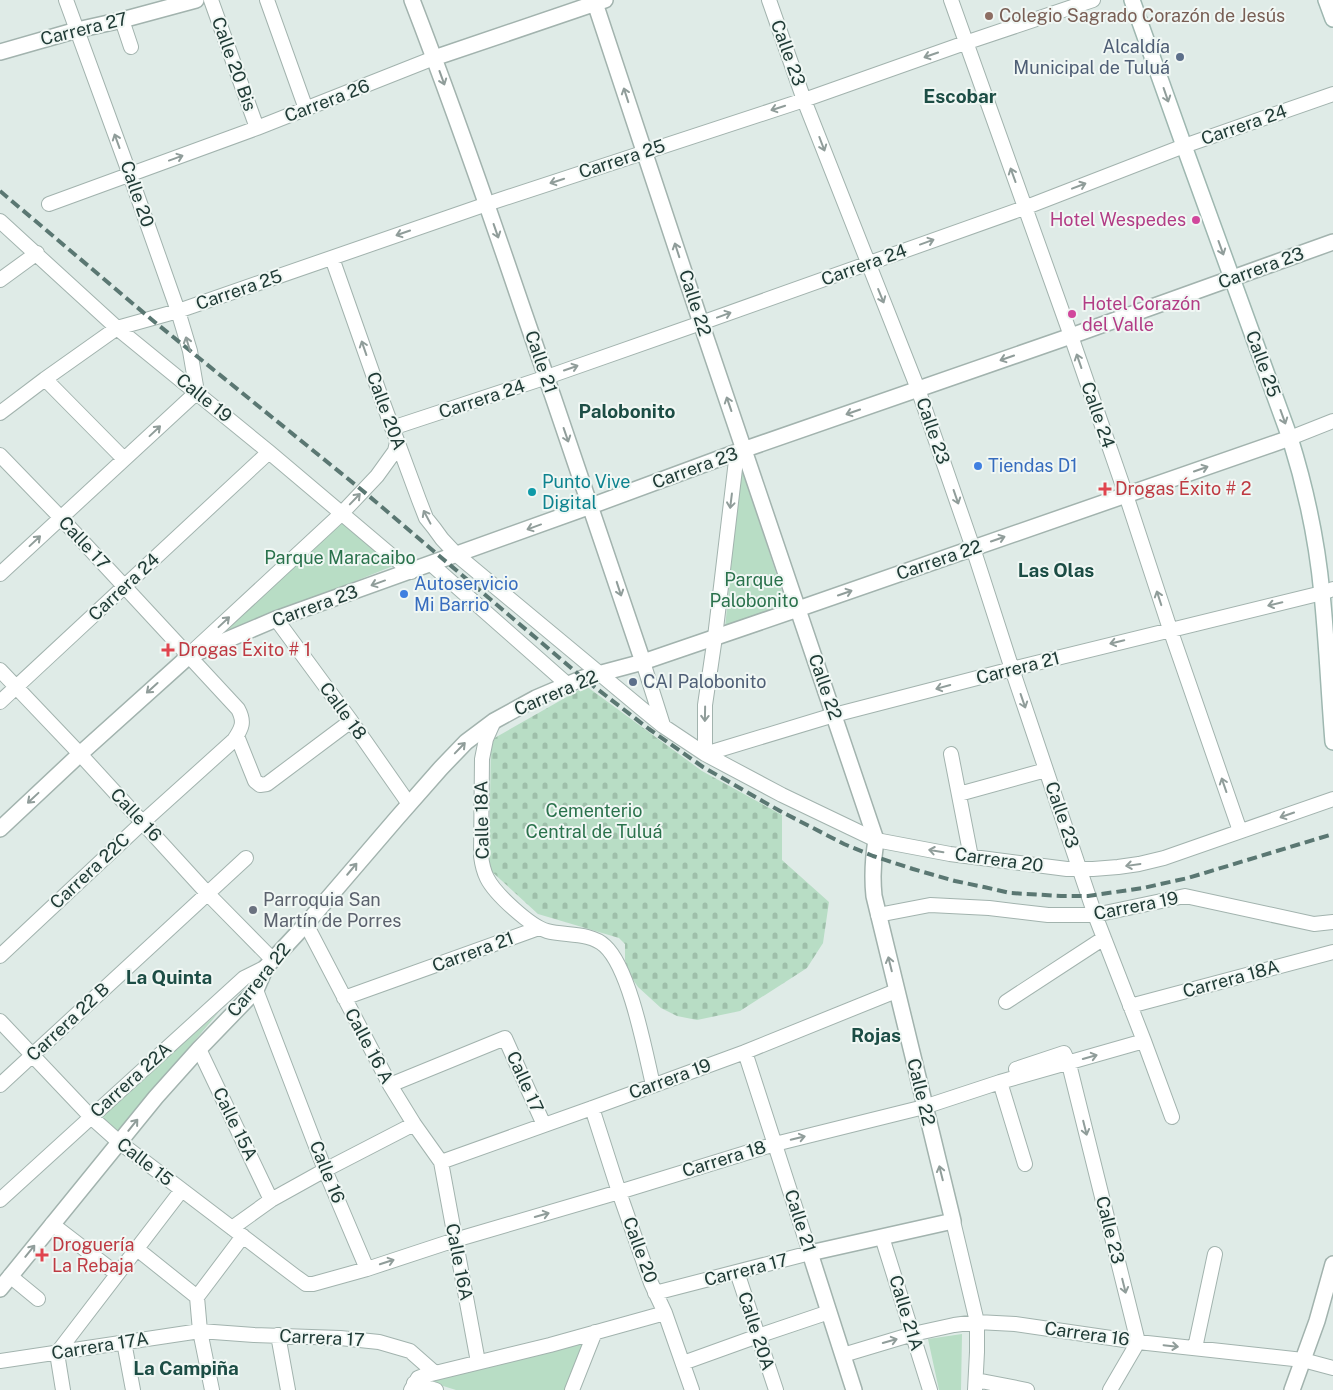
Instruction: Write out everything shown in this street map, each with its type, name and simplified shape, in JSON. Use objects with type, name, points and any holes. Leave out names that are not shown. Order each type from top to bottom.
[{"type":"street","name":"Calle 20","points":[[66,0],[178,312],[190,351],[197,392]]},
{"type":"street","name":"Carrera 27","points":[[0,52],[77,30],[196,0]]},
{"type":"street","name":"Calle 20 Bis","points":[[211,0],[257,128]]},
{"type":"street","points":[[267,0],[306,109]]},
{"type":"street","name":"Calle 21","points":[[412,0],[487,204],[591,506],[663,726]]},
{"type":"street","name":"Calle 23","points":[[769,0],[804,100],[918,390],[973,548],[1095,915]]},
{"type":"street","name":"Calle 24","points":[[951,0],[1071,336],[1240,831]]},
{"type":"street","name":"Carrera 25","points":[[117,328],[178,312],[487,204],[804,100],[1093,0]]},
{"type":"street","name":"Calle 25","points":[[1132,0],[1290,438],[1308,501],[1328,591],[1333,742]]},
{"type":"street","points":[[1326,0],[1333,20]]},
{"type":"street","name":"Carrera 26","points":[[49,204],[257,128],[434,58],[598,1]]},
{"type":"street","name":"Calle 22","points":[[598,1],[644,152],[741,451],[798,609],[876,840],[872,878],[878,915],[925,1101],[977,1322],[975,1385]]},
{"type":"street","points":[[122,20],[131,47]]},
{"type":"street","name":"Carrera 24","points":[[395,435],[546,377],[1024,208],[1184,146],[1333,94]]},
{"type":"street","name":"Calle 19","points":[[1,222],[117,328],[197,392],[410,572]]},
{"type":"street","name":"Carrera 23","points":[[0,829],[188,656],[276,619],[741,451],[1233,279],[1333,242]]},
{"type":"street","points":[[0,280],[37,253]]},
{"type":"street","name":"Calle 20A","points":[[332,258],[426,518],[442,540],[457,555]]},
{"type":"street","points":[[0,413],[117,328]]},
{"type":"street","points":[[46,379],[124,459]]},
{"type":"street","points":[[2,569],[197,392]]},
{"type":"street","name":"Carrera 22","points":[[0,1289],[156,1097],[256,990],[270,963],[409,804],[466,742],[494,721],[536,698],[567,684],[599,673],[643,662],[798,609],[1290,438],[1333,421]]},
{"type":"street","points":[[188,656],[342,513],[383,469],[395,451],[395,435]]},
{"type":"street","points":[[705,754],[705,705],[741,451]]},
{"type":"street","name":"Carrera 24","points":[[0,702],[269,452]]},
{"type":"street","name":"Calle 17","points":[[0,455],[238,709],[242,716],[240,730],[256,782],[260,785],[266,784],[351,720]]},
{"type":"street","points":[[457,555],[663,726],[705,754]]},
{"type":"street","points":[[431,564],[567,684]]},
{"type":"street","name":"Carrera 21","points":[[705,754],[834,715],[1170,629],[1328,591]]},
{"type":"street","name":"Calle 18","points":[[276,619],[351,720],[409,804]]},
{"type":"street","name":"Calle 16","points":[[0,670],[143,822],[270,963]]},
{"type":"street","name":"Calle 18A","points":[[494,721],[486,739],[482,759],[481,856],[483,867],[493,888],[539,928]]},
{"type":"street","name":"Carrera 22C","points":[[0,956],[234,740],[240,730]]},
{"type":"street","name":"Carrera 20","points":[[705,754],[782,795],[876,840],[971,856],[1042,866],[1080,869],[1118,867],[1164,858],[1333,799]]},
{"type":"street","points":[[951,754],[971,856]]},
{"type":"street","points":[[959,794],[1046,770]]},
{"type":"street","name":"Carrera 22 B","points":[[0,1085],[246,858]]},
{"type":"street","name":"Carrera 19","points":[[878,915],[930,906],[989,908],[1048,915],[1095,915],[1185,896],[1314,924],[1333,922]]},
{"type":"street","points":[[1095,915],[1172,1117]]},
{"type":"street","name":"Calle 16 A","points":[[306,924],[390,1085],[414,1124],[441,1162]]},
{"type":"street","points":[[539,928],[585,936],[596,940],[604,944],[614,957],[633,1004],[653,1085]]},
{"type":"street","name":"Carrera 21","points":[[344,998],[539,928]]},
{"type":"street","points":[[1006,1002],[1104,938]]},
{"type":"street","name":"Carrera 18A","points":[[1130,1006],[1333,952]]},
{"type":"street","name":"Carrera 22A","points":[[0,1200],[244,978],[270,963]]},
{"type":"street","name":"Calle 16","points":[[256,990],[325,1170],[367,1269]]},
{"type":"street","name":"Carrera 19","points":[[441,1162],[745,1052],[896,991]]},
{"type":"street","name":"Calle 15","points":[[0,1021],[91,1117],[119,1142],[306,1284]]},
{"type":"street","name":"Calle 17","points":[[390,1085],[505,1038],[544,1126]]},
{"type":"street","name":"Carrera 18","points":[[306,1284],[313,1284],[367,1269],[455,1240],[775,1144],[925,1101],[1069,1064],[1144,1041]]},
{"type":"street","name":"Calle 15A","points":[[199,1049],[271,1200]]},
{"type":"street","name":"Calle 21","points":[[745,1052],[854,1390]]},
{"type":"street","points":[[925,1101],[1064,1053],[1069,1064]]},
{"type":"street","name":"Calle 23","points":[[1069,1064],[1138,1342]]},
{"type":"street","points":[[1000,1082],[1025,1164]]},
{"type":"street","name":"Calle 20","points":[[592,1108],[619,1192],[692,1390]]},
{"type":"street","points":[[232,1228],[271,1200],[414,1124]]},
{"type":"street","name":"Calle 16A","points":[[441,1162],[478,1362]]},
{"type":"street","points":[[63,1390],[57,1353],[182,1191]]},
{"type":"street","name":"Carrera 17","points":[[655,1293],[953,1220]]},
{"type":"street","points":[[52,1224],[117,1274]]},
{"type":"street","points":[[212,1390],[200,1331],[197,1297],[243,1236]]},
{"type":"street","name":"Calle 21A","points":[[882,1237],[930,1390]]},
{"type":"street","points":[[137,1249],[197,1297]]},
{"type":"street","points":[[1195,1348],[1216,1254]]},
{"type":"street","points":[[1292,1390],[1317,1320],[1333,1264]]},
{"type":"street","name":"Calle 20A","points":[[737,1272],[776,1390]]},
{"type":"street","points":[[10,1276],[38,1299]]},
{"type":"street","points":[[682,1363],[829,1312]]},
{"type":"street","points":[[414,1384],[423,1376],[665,1313]]},
{"type":"street","name":"Carrera 16","points":[[843,1355],[913,1334],[977,1322],[1015,1324],[1138,1342],[1303,1360],[1333,1368]]},
{"type":"street","name":"Carrera 17","points":[[200,1331],[340,1338],[379,1342],[410,1351],[435,1373]]},
{"type":"street","name":"Carrera 17A","points":[[0,1361],[200,1331]]},
{"type":"street","points":[[572,1390],[595,1332]]},
{"type":"street","points":[[278,1336],[288,1390]]},
{"type":"street","points":[[124,1342],[133,1390]]},
{"type":"street","points":[[1110,1390],[1138,1342]]},
{"type":"street","points":[[414,1384],[436,1390]]},
{"type":"street","points":[[975,1385],[1027,1390]]},
{"type":"green space","name":"Parque Palobonito","points":[[741,465],[787,607],[725,628]]},
{"type":"green space","name":"Parque Maracaibo","points":[[340,521],[393,566],[221,635]]},
{"type":"green space","name":"Cementerio Central de Tuluá","points":[[586,686],[702,771],[782,815],[782,860],[829,902],[823,943],[807,968],[740,1011],[697,1020],[677,1016],[661,1008],[638,987],[629,974],[625,960],[625,944],[619,938],[538,914],[489,869],[491,740]]},
{"type":"green space","points":[[219,1012],[118,1131],[100,1116]]},
{"type":"green space","points":[[962,1334],[961,1390],[939,1390],[928,1339]]},
{"type":"green space","points":[[584,1343],[565,1390],[456,1390],[427,1381]]},
{"type":"railway","points":[[0,191],[151,319],[363,491],[583,678],[649,729],[703,767],[780,811],[844,844],[913,869],[955,881],[1010,893],[1088,896],[1143,888],[1188,878],[1333,834]]},
{"type":"place","name":"Colegio Sagrado Corazón de Jesús","points":[[989,16]]},
{"type":"place","name":"Alcaldía Municipal de Tuluá","points":[[1180,57]]},
{"type":"place","name":"Hotel Wespedes","points":[[1196,220]]},
{"type":"place","name":"Hotel Corazón del Valle","points":[[1072,314]]},
{"type":"place","name":"Tiendas D1","points":[[978,466]]},
{"type":"place","name":"Drogas Éxito # 2","points":[[1105,489]]},
{"type":"place","name":"Punto Vive Digital","points":[[532,492]]},
{"type":"place","name":"Autoservicio Mi Barrio","points":[[404,594]]},
{"type":"place","name":"Drogas Éxito # 1","points":[[168,650]]},
{"type":"place","name":"CAI Palobonito","points":[[633,682]]},
{"type":"place","name":"Parroquia San Martín de Porres","points":[[253,910]]},
{"type":"place","name":"Droguería La Rebaja","points":[[42,1255]]},
{"type":"district","name":"Escobar","points":[[960,96]]},
{"type":"district","name":"Palobonito","points":[[627,411]]},
{"type":"district","name":"Las Olas","points":[[1056,570]]},
{"type":"district","name":"La Quinta","points":[[169,977]]},
{"type":"district","name":"Rojas","points":[[876,1035]]},
{"type":"district","name":"La Campiña","points":[[186,1368]]}]
